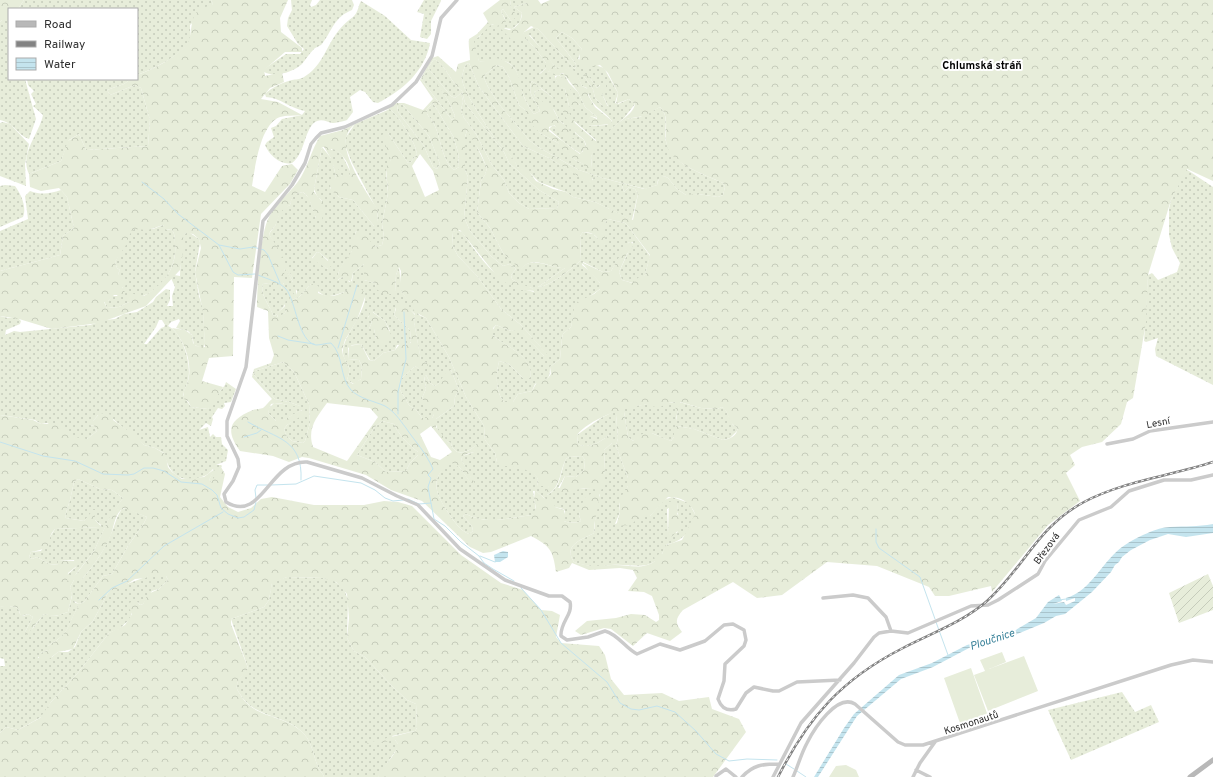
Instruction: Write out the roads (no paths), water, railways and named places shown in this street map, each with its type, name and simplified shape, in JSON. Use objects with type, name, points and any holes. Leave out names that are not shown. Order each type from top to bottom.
[{"type":"main road","points":[[1190,777],[1213,760]]},
{"type":"street","points":[[457,0],[441,18],[432,56],[416,82],[392,105],[344,127],[321,133],[311,144],[305,163],[296,179],[263,221],[246,367],[227,422],[227,436],[238,459],[238,467],[235,478],[224,494],[226,502],[239,508],[252,505],[278,476],[298,463],[307,462],[362,478],[396,496],[418,505],[460,548],[505,580],[538,593],[549,596],[562,596],[568,600],[571,606],[570,612],[561,630],[562,636],[567,640],[588,638],[605,632],[617,637],[628,650],[637,654],[660,644],[680,650],[705,641],[724,625],[729,623],[739,626],[746,634],[746,640],[744,646],[725,664],[724,681],[718,699],[722,707],[725,709],[736,709],[746,693],[754,687],[779,691],[797,682],[840,680]]},
{"type":"street","name":"Lesní","points":[[1107,444],[1130,440],[1150,431],[1213,422]]},
{"type":"street","name":"Březová","points":[[891,631],[908,633],[971,606],[988,605],[998,600],[1038,574],[1054,550],[1079,520],[1111,507],[1129,491],[1164,480],[1191,480],[1213,475]]},
{"type":"street","points":[[773,777],[801,723],[840,680],[869,641],[879,633],[891,631],[886,617],[868,598],[853,596],[823,598]]},
{"type":"street","name":"Kosmonautů","points":[[913,777],[916,770],[936,742],[1171,665],[1203,659],[1213,662]]},
{"type":"street","points":[[793,777],[811,736],[835,706],[846,701],[855,704],[869,715],[898,742],[905,745],[923,745],[936,742]]},
{"type":"street","points":[[923,745],[928,753]]},
{"type":"street","points":[[742,777],[751,768],[768,764],[779,764]]},
{"type":"street","points":[[716,776],[726,769],[736,777]]},
{"type":"street","points":[[916,770],[930,777]]},
{"type":"water","name":"Ploučnice","points":[[1213,524],[1213,533],[1186,537],[1168,534],[1150,540],[1131,550],[1122,557],[1111,572],[1092,592],[1065,614],[1056,616],[1044,623],[1010,637],[969,648],[933,667],[901,679],[857,716],[818,777],[814,777],[854,714],[899,675],[932,663],[967,645],[1009,634],[1036,618],[1048,602],[1059,595],[1062,601],[1053,604],[1064,602],[1066,605],[1075,601],[1075,598],[1066,601],[1066,598],[1083,589],[1117,551],[1140,536],[1165,527]]},
{"type":"water","points":[[503,551],[508,552],[508,557],[500,562],[495,562],[494,555]]},
{"type":"waterway","points":[[142,182],[164,199],[178,214],[219,245],[233,272],[238,275],[255,274]]},
{"type":"waterway","points":[[219,245],[240,249],[253,247],[264,250],[268,255],[280,283]]},
{"type":"waterway","points":[[258,275],[277,283],[286,289],[305,337],[316,345],[331,343],[338,354],[347,385],[351,390],[363,398],[385,406],[394,413],[424,452],[433,469],[428,475],[431,478],[428,487],[431,503]]},
{"type":"waterway","points":[[338,348],[357,285]]},
{"type":"waterway","points":[[398,414],[398,392],[406,359],[404,312]]},
{"type":"waterway","points":[[278,336],[288,340],[314,344]]},
{"type":"waterway","points":[[248,422],[278,437],[293,448],[298,456],[301,480]]},
{"type":"waterway","points":[[244,437],[257,433],[261,430]]},
{"type":"waterway","points":[[0,442],[43,456],[75,461],[103,474],[128,475],[134,474],[144,468],[153,468],[164,471],[181,482],[202,484],[212,490],[217,495],[221,508],[228,514],[238,518],[244,517],[254,510],[256,502]]},
{"type":"waterway","points":[[271,485],[296,484],[314,476],[361,483],[375,490],[385,498],[393,501],[403,500]]},
{"type":"waterway","points":[[256,498],[255,490],[257,485],[268,485]]},
{"type":"waterway","points":[[408,499],[419,504],[431,503],[434,519],[445,526],[461,542],[479,556],[484,563],[514,581]]},
{"type":"waterway","points":[[99,600],[112,588],[127,581],[164,546],[223,512]]},
{"type":"waterway","points":[[876,529],[876,542],[879,548],[920,577],[935,619]]},
{"type":"waterway","points":[[480,556],[495,562]]},
{"type":"waterway","points":[[521,588],[541,610],[561,643],[607,682],[620,703],[631,709],[639,710],[657,706],[675,712],[696,731],[716,754],[729,761],[747,759],[777,760]]},
{"type":"waterway","points":[[1059,600],[1066,599]]},
{"type":"waterway","points":[[936,622],[948,655]]},
{"type":"waterway","points":[[786,764],[794,769]]},
{"type":"waterway","points":[[797,771],[806,777]]},
{"type":"railway","points":[[778,777],[802,735],[829,701],[845,686],[881,660],[958,621],[987,601],[1000,588],[1042,536],[1054,523],[1068,512],[1084,502],[1115,489],[1213,462]]},
{"type":"district","name":"Chlumská stráň","points":[[982,65]]}]
